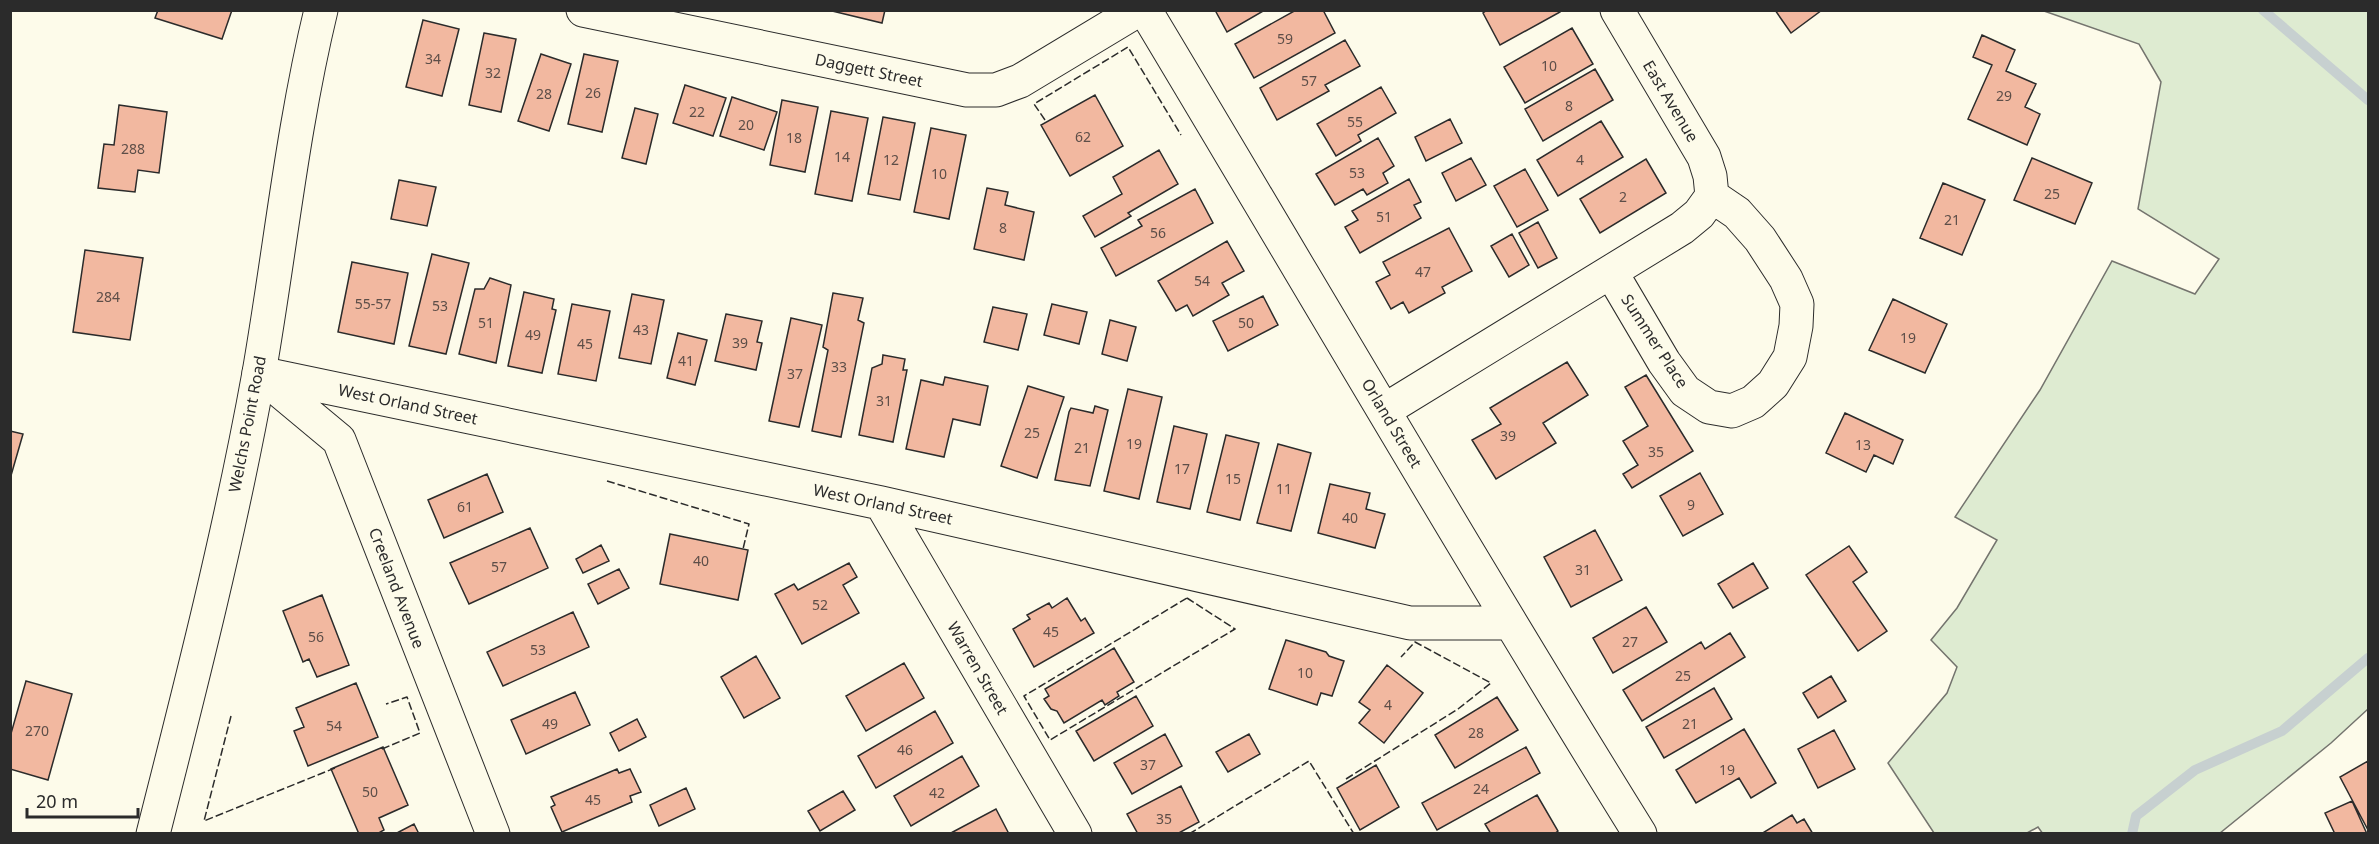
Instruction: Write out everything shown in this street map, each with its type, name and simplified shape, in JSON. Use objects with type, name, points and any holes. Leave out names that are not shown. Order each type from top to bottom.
[{"type":"street","name":"Welchs Point Road","points":[[153,834],[206,629],[259,373],[292,155],[321,10]]},
{"type":"street","name":"Daggett Street","points":[[583,10],[967,90],[996,90],[1020,81],[1138,10]]},
{"type":"street","name":"Orland Street","points":[[1145,10],[1385,410],[1509,623],[1640,834]]},
{"type":"street","name":"East Avenue","points":[[1617,10],[1704,157],[1710,176],[1712,196]]},
{"type":"street","points":[[1385,410],[1682,228],[1699,214],[1712,196]]},
{"type":"street","name":"Summer Place","points":[[1611,272],[1685,391],[1708,407],[1732,411],[1752,402],[1773,384],[1790,357],[1796,326],[1797,304],[1786,279],[1760,239],[1737,213],[1712,196]]},
{"type":"street","name":"West Orland Street","points":[[259,373],[881,503],[1410,623],[1509,623]]},
{"type":"street","name":"Creeland Avenue","points":[[259,373],[339,440],[493,834]]},
{"type":"street","name":"Warren Street","points":[[881,503],[1075,834]]},
{"type":"green space","points":[[2044,11],[2368,11],[2368,709],[2331,743],[2220,833],[2043,834],[2038,827],[2027,833],[1934,833],[1888,763],[1947,693],[1957,667],[1931,640],[1957,608],[1997,540],[1955,517],[2040,390],[2112,261],[2195,294],[2219,259],[2138,209],[2161,82],[2139,44]]},
{"type":"building","points":[[158,10],[232,10],[222,39],[155,18]]},
{"type":"building","points":[[828,10],[885,10],[882,23]]},
{"type":"building","points":[[1215,10],[1265,10],[1227,32]]},
{"type":"building","points":[[1296,10],[1323,10],[1335,33],[1254,78],[1235,44]]},
{"type":"building","points":[[1487,10],[1560,10],[1560,12],[1500,45],[1483,13]]},
{"type":"building","points":[[1775,10],[1822,10],[1791,33]]},
{"type":"building","points":[[423,20],[459,29],[442,96],[406,87]]},
{"type":"building","points":[[1572,28],[1593,64],[1525,103],[1504,67]]},
{"type":"building","points":[[484,33],[516,39],[501,112],[469,105]]},
{"type":"building","points":[[1982,35],[2015,50],[2006,71],[2036,84],[2025,107],[2040,114],[2027,145],[1968,119],[1992,65],[1973,57]]},
{"type":"building","points":[[1345,40],[1360,66],[1325,85],[1329,91],[1277,120],[1260,88]]},
{"type":"building","points":[[541,54],[571,64],[549,131],[518,121]]},
{"type":"building","points":[[584,54],[618,61],[602,132],[568,124]]},
{"type":"building","points":[[1595,69],[1613,100],[1543,141],[1525,109]]},
{"type":"building","points":[[685,85],[726,98],[713,136],[673,123]]},
{"type":"building","points":[[1381,87],[1396,113],[1358,135],[1361,141],[1336,156],[1317,124]]},
{"type":"building","points":[[1095,95],[1123,146],[1070,176],[1041,125]]},
{"type":"building","points":[[732,97],[777,112],[764,150],[720,136]]},
{"type":"building","points":[[782,100],[818,107],[805,172],[770,165]]},
{"type":"building","points":[[119,105],[167,112],[159,173],[138,170],[135,192],[98,188],[104,144],[114,145]]},
{"type":"building","points":[[635,108],[658,114],[646,164],[622,158]]},
{"type":"building","points":[[831,111],[868,118],[852,201],[815,194]]},
{"type":"building","points":[[883,117],[915,123],[900,200],[868,194]]},
{"type":"building","points":[[1450,119],[1462,143],[1426,161],[1415,137]]},
{"type":"building","points":[[1601,121],[1623,157],[1558,196],[1537,160]]},
{"type":"building","points":[[931,128],[966,135],[949,219],[914,212]]},
{"type":"building","points":[[1378,138],[1394,166],[1383,173],[1388,183],[1367,195],[1363,189],[1335,205],[1316,174]]},
{"type":"building","points":[[1159,150],[1178,184],[1128,213],[1131,216],[1095,237],[1083,216],[1122,194],[1113,177]]},
{"type":"building","points":[[1471,158],[1486,185],[1456,201],[1442,173]]},
{"type":"building","points":[[2032,158],[2092,183],[2075,224],[2014,200]]},
{"type":"building","points":[[1646,159],[1666,193],[1600,233],[1580,199]]},
{"type":"building","points":[[1525,169],[1548,210],[1517,227],[1494,186]]},
{"type":"building","points":[[1409,179],[1421,202],[1414,205],[1421,218],[1360,253],[1345,227],[1358,220],[1352,211]]},
{"type":"building","points":[[399,180],[436,187],[427,226],[391,219]]},
{"type":"building","points":[[1943,183],[1985,200],[1962,255],[1920,238]]},
{"type":"building","points":[[987,188],[1008,192],[1005,205],[1034,212],[1024,260],[974,249]]},
{"type":"building","points":[[1195,189],[1213,223],[1116,276],[1101,248],[1142,226],[1138,220]]},
{"type":"building","points":[[1538,222],[1557,258],[1538,268],[1519,233]]},
{"type":"building","points":[[1449,228],[1472,271],[1442,287],[1445,293],[1409,313],[1403,302],[1391,309],[1376,282],[1390,275],[1383,262]]},
{"type":"building","points":[[1512,234],[1529,265],[1509,277],[1491,246]]},
{"type":"building","points":[[1227,241],[1244,271],[1222,283],[1229,295],[1193,316],[1187,305],[1176,311],[1158,281]]},
{"type":"building","points":[[85,250],[143,258],[130,340],[73,332]]},
{"type":"building","points":[[432,254],[469,263],[446,354],[409,346]]},
{"type":"building","points":[[352,262],[408,273],[394,344],[338,332]]},
{"type":"building","points":[[490,278],[511,285],[496,363],[459,354],[475,289],[484,289]]},
{"type":"building","points":[[524,292],[554,299],[552,309],[556,310],[542,373],[508,366]]},
{"type":"building","points":[[833,293],[863,298],[858,320],[864,323],[841,437],[812,431],[828,350],[823,347]]},
{"type":"building","points":[[632,294],[664,300],[651,364],[619,358]]},
{"type":"building","points":[[1263,296],[1278,325],[1228,351],[1213,321]]},
{"type":"building","points":[[1893,299],[1947,324],[1925,373],[1869,350]]},
{"type":"building","points":[[572,304],[610,311],[596,381],[558,374]]},
{"type":"building","points":[[1052,304],[1087,312],[1079,344],[1044,335]]},
{"type":"building","points":[[993,307],[1027,314],[1018,350],[984,342]]},
{"type":"building","points":[[726,314],[762,321],[757,342],[762,343],[756,370],[715,361]]},
{"type":"building","points":[[791,318],[822,325],[799,427],[769,421]]},
{"type":"building","points":[[1110,320],[1136,327],[1127,361],[1102,354]]},
{"type":"building","points":[[678,333],[707,340],[695,385],[667,378]]},
{"type":"building","points":[[883,355],[905,359],[903,370],[907,370],[893,442],[859,435],[872,368],[882,364]]},
{"type":"building","points":[[1567,362],[1588,395],[1543,423],[1556,443],[1496,479],[1472,440],[1501,424],[1490,408]]},
{"type":"building","points":[[1646,375],[1693,451],[1632,488],[1623,474],[1638,465],[1623,441],[1648,426],[1625,387]]},
{"type":"building","points":[[945,377],[988,386],[980,425],[953,419],[944,457],[906,449],[921,380],[943,385]]},
{"type":"building","points":[[1028,386],[1064,397],[1037,478],[1001,466]]},
{"type":"building","points":[[1128,389],[1162,397],[1139,499],[1104,491]]},
{"type":"building","points":[[1095,406],[1108,410],[1090,486],[1055,480],[1071,408],[1093,413]]},
{"type":"building","points":[[1845,413],[1903,440],[1893,464],[1874,455],[1866,472],[1826,453]]},
{"type":"building","points":[[1174,426],[1207,434],[1190,509],[1157,502]]},
{"type":"building","points":[[10,431],[23,434],[10,479]]},
{"type":"building","points":[[1226,435],[1259,443],[1240,520],[1207,512]]},
{"type":"building","points":[[1278,444],[1311,453],[1291,531],[1257,523]]},
{"type":"building","points":[[1700,473],[1723,514],[1683,536],[1660,496]]},
{"type":"building","points":[[487,474],[503,512],[444,538],[428,500]]},
{"type":"building","points":[[1330,484],[1370,493],[1366,509],[1385,514],[1375,548],[1318,533]]},
{"type":"building","points":[[530,528],[548,568],[469,604],[450,563]]},
{"type":"building","points":[[1595,530],[1622,580],[1571,607],[1544,557]]},
{"type":"building","points":[[670,534],[748,550],[738,600],[660,584]]},
{"type":"building","points":[[601,545],[609,561],[583,573],[576,559]]},
{"type":"building","points":[[1849,546],[1867,572],[1853,582],[1887,631],[1858,651],[1806,575]]},
{"type":"building","points":[[849,563],[857,577],[843,585],[859,613],[802,644],[775,594],[794,584],[798,590]]},
{"type":"building","points":[[1753,563],[1768,588],[1733,608],[1718,584]]},
{"type":"building","points":[[619,569],[629,588],[598,604],[588,584]]},
{"type":"building","points":[[322,595],[349,665],[317,677],[309,659],[303,662],[283,611]]},
{"type":"building","points":[[1067,598],[1081,621],[1085,618],[1094,633],[1034,667],[1013,629],[1030,619],[1027,615],[1049,603],[1052,608]]},
{"type":"building","points":[[1646,607],[1667,642],[1613,673],[1593,638]]},
{"type":"building","points":[[573,612],[589,647],[503,686],[487,652]]},
{"type":"building","points":[[1730,633],[1745,657],[1642,721],[1623,690],[1701,642],[1705,649]]},
{"type":"building","points":[[1286,640],[1326,652],[1329,656],[1344,661],[1332,696],[1321,693],[1317,705],[1269,689]]},
{"type":"building","points":[[1114,648],[1134,682],[1117,692],[1119,696],[1105,705],[1102,700],[1064,723],[1057,711],[1051,709],[1044,699],[1049,696],[1045,689]]},
{"type":"building","points":[[756,656],[780,698],[744,718],[721,677]]},
{"type":"building","points":[[904,663],[924,698],[866,731],[846,696]]},
{"type":"building","points":[[1387,665],[1423,693],[1384,743],[1359,723],[1370,710],[1359,702]]},
{"type":"building","points":[[1831,676],[1846,701],[1818,718],[1803,693]]},
{"type":"building","points":[[26,681],[72,694],[48,780],[10,769],[10,737]]},
{"type":"building","points":[[356,683],[378,737],[308,766],[294,731],[304,727],[296,708]]},
{"type":"building","points":[[1714,688],[1732,719],[1664,758],[1646,727]]},
{"type":"building","points":[[575,692],[590,725],[526,754],[511,720]]},
{"type":"building","points":[[1136,696],[1153,726],[1094,761],[1076,731]]},
{"type":"building","points":[[1497,697],[1518,730],[1455,768],[1435,735]]},
{"type":"building","points":[[935,711],[953,743],[876,788],[858,756]]},
{"type":"building","points":[[637,719],[646,737],[619,751],[610,733]]},
{"type":"building","points":[[1744,729],[1776,783],[1751,798],[1739,778],[1696,803],[1676,770]]},
{"type":"building","points":[[1834,730],[1855,769],[1818,788],[1798,749]]},
{"type":"building","points":[[1165,734],[1182,766],[1132,794],[1114,763]]},
{"type":"building","points":[[1249,734],[1260,754],[1228,772],[1216,752]]},
{"type":"building","points":[[383,747],[408,805],[379,818],[384,830],[377,834],[359,834],[331,769]]},
{"type":"building","points":[[1526,747],[1540,773],[1437,830],[1422,803]]},
{"type":"building","points":[[962,756],[979,786],[911,826],[894,796]]},
{"type":"building","points":[[2368,761],[2368,830],[2340,777]]},
{"type":"building","points":[[1376,765],[1399,807],[1360,830],[1337,788]]},
{"type":"building","points":[[617,769],[619,773],[630,769],[641,792],[630,796],[632,802],[562,832],[551,807],[555,805],[551,797]]},
{"type":"building","points":[[1181,786],[1199,822],[1177,834],[1138,834],[1127,814]]},
{"type":"building","points":[[686,788],[695,809],[659,826],[650,805]]},
{"type":"building","points":[[843,791],[855,810],[820,831],[808,811]]},
{"type":"building","points":[[1537,795],[1558,831],[1554,834],[1491,834],[1485,824]]},
{"type":"building","points":[[2352,801],[2367,834],[2335,834],[2325,813]]},
{"type":"building","points":[[996,809],[1009,834],[949,834]]},
{"type":"building","points":[[1792,815],[1797,823],[1804,819],[1813,834],[1761,834]]},
{"type":"building","points":[[414,824],[419,834],[395,834]]},
{"type":"waterway","points":[[2263,10],[2368,100]]},
{"type":"waterway","points":[[2132,834],[2136,816],[2195,770],[2282,731],[2368,658]]},
{"type":"fence","points":[[1045,120],[1034,104],[1128,47],[1181,135]]},
{"type":"fence","points":[[607,481],[749,524],[743,549]]},
{"type":"fence","points":[[1187,598],[1235,629],[1050,740],[1024,696],[1187,598]]},
{"type":"fence","points":[[1346,779],[1458,709],[1491,683],[1415,642],[1401,657]]},
{"type":"fence","points":[[382,749],[420,733],[407,697],[386,704]]},
{"type":"fence","points":[[231,716],[204,821],[335,768]]},
{"type":"fence","points":[[1189,834],[1309,761],[1354,834]]}]
